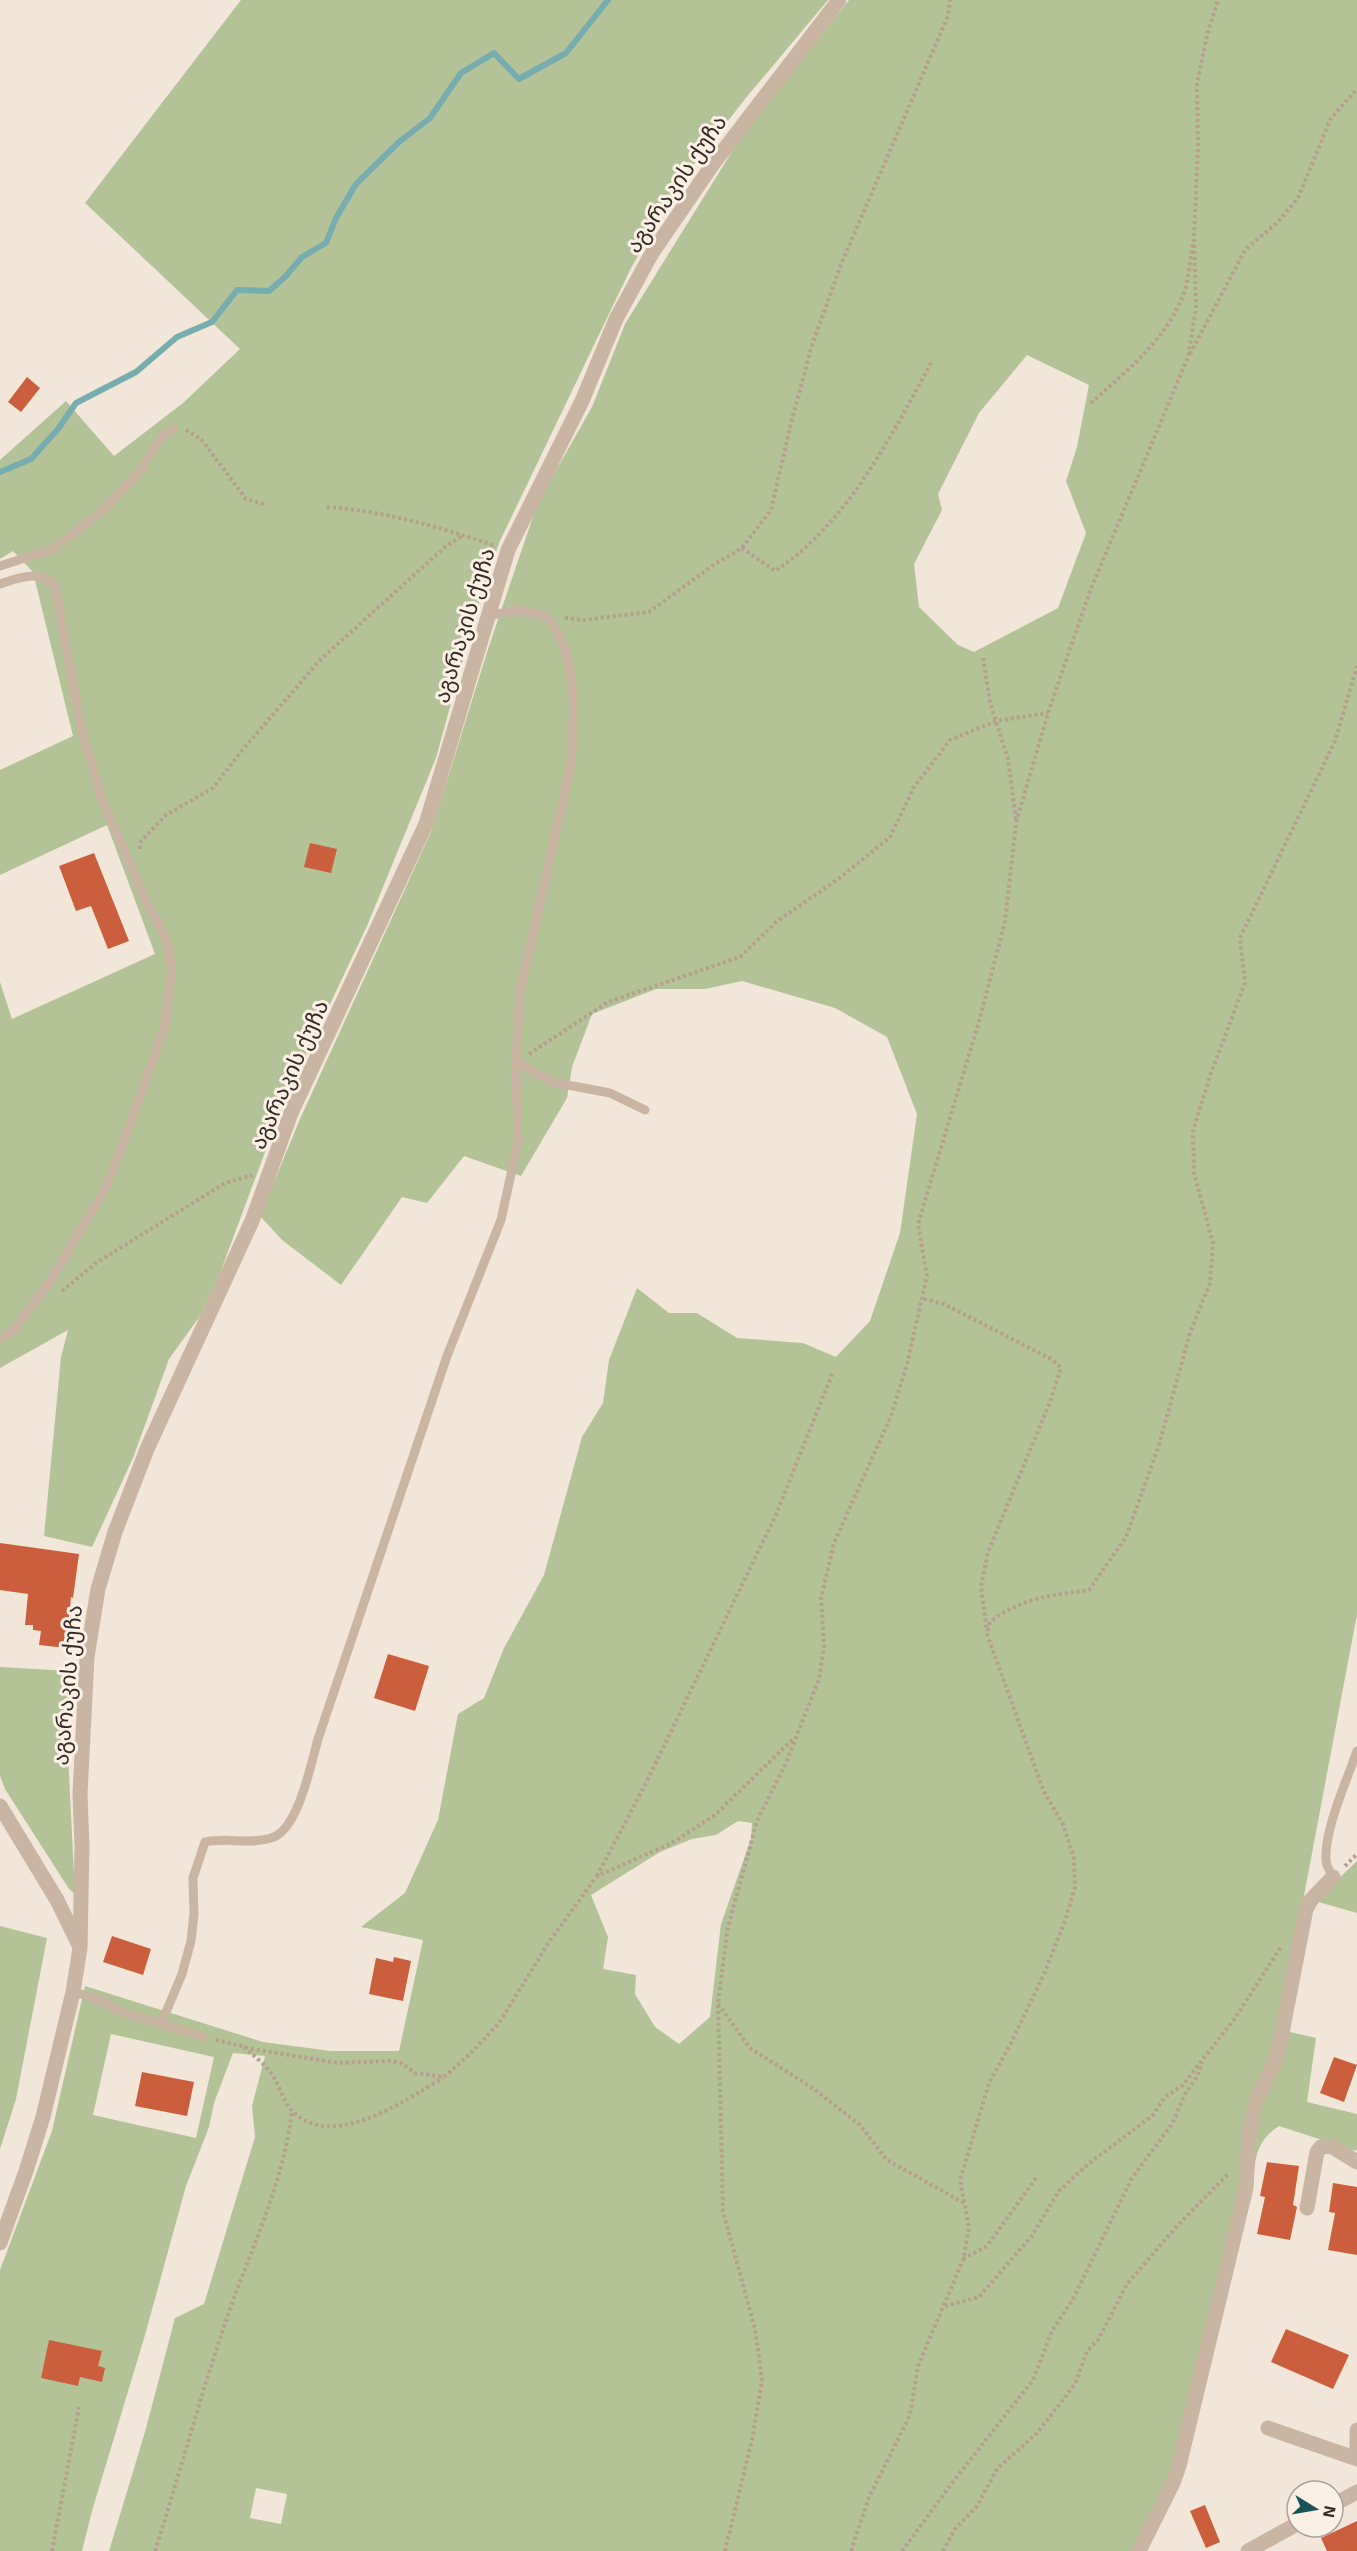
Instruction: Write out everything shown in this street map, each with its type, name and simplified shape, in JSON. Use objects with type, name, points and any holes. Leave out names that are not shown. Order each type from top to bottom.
[{"type":"street","name":"აგარაკის ქუჩა","points":[[0,2243],[43,2117],[73,1992],[80,1948],[81,1749],[87,1657],[98,1589],[115,1532],[147,1449],[252,1221],[291,1113],[426,824],[508,550],[582,400],[616,318],[652,254],[713,164],[839,0]]},
{"type":"street","points":[[0,1806],[57,1900],[80,1948]]},
{"type":"street","points":[[1139,2551],[1173,2483],[1179,2466],[1246,2188],[1248,2153],[1256,2100],[1275,2061],[1306,1909],[1311,1900],[1333,1877]]},
{"type":"street","points":[[1307,2208],[1317,2152],[1321,2147],[1331,2146],[1357,2162]]},
{"type":"street","points":[[1268,2428],[1357,2459]]},
{"type":"street","points":[[1357,2430],[1357,2452]]},
{"type":"street","points":[[1248,2551],[1285,2531]]},
{"type":"lane","points":[[0,566],[53,549],[103,510],[141,470],[161,437],[174,428]]},
{"type":"lane","points":[[0,584],[36,574],[46,577],[55,585],[81,728],[102,800],[135,877],[166,938],[172,968],[165,1026],[105,1189],[51,1280],[15,1329],[0,1340]]},
{"type":"lane","points":[[160,2024],[182,1974],[191,1941],[194,1914],[193,1878],[205,1842],[219,1839],[247,1842],[273,1838],[286,1827],[306,1786],[321,1728],[444,1367],[501,1221],[518,1142],[516,1061],[520,991],[571,765],[572,673],[561,638],[546,616],[517,610],[488,616]]},
{"type":"lane","points":[[516,1061],[552,1082],[610,1093],[645,1110]]},
{"type":"lane","points":[[1333,1877],[1325,1863],[1326,1848],[1357,1751]]},
{"type":"lane","points":[[73,1992],[95,1998],[122,2012],[204,2037]]},
{"type":"path","points":[[546,616],[583,620],[649,612],[742,548],[771,510],[812,345],[842,262],[948,16],[950,0]]},
{"type":"path","points":[[1188,357],[1196,308],[1194,234],[1198,148],[1197,84],[1207,35],[1218,0]]},
{"type":"path","points":[[725,2551],[753,2440],[762,2380],[755,2329],[723,2211],[718,2003],[728,1927],[757,1821],[786,1763],[819,1679],[825,1646],[821,1598],[834,1542],[891,1416],[924,1299],[927,1276],[918,1224],[978,1025],[1005,922],[1016,823],[1048,713],[1090,591],[1188,357],[1245,250],[1278,222],[1298,198],[1331,118],[1357,89]]},
{"type":"path","points":[[1091,403],[1150,348],[1171,322],[1185,288],[1194,234]]},
{"type":"path","points":[[742,548],[775,571],[799,555],[854,493],[893,433],[932,361]]},
{"type":"path","points":[[174,428],[190,430],[201,439],[246,499],[267,505]]},
{"type":"path","points":[[327,507],[362,510],[462,535],[508,550]]},
{"type":"path","points":[[135,877],[141,841],[166,815],[213,788],[319,661],[462,535]]},
{"type":"path","points":[[983,658],[990,702],[1008,759],[1016,823]]},
{"type":"path","points":[[987,1634],[990,1622],[1007,1608],[1042,1596],[1089,1590],[1126,1537],[1159,1444],[1190,1333],[1210,1283],[1213,1243],[1194,1173],[1193,1131],[1211,1073],[1245,983],[1240,938],[1335,741],[1357,666]]},
{"type":"path","points":[[516,1061],[547,1044],[608,1002],[740,957],[776,922],[841,877],[890,837],[914,788],[950,740],[996,722],[1048,713]]},
{"type":"path","points":[[60,1293],[96,1263],[225,1183],[270,1170]]},
{"type":"path","points":[[851,2551],[869,2498],[910,2415],[918,2366],[963,2260],[969,2228],[960,2180],[989,2083],[1010,2046],[1044,1974],[1076,1887],[1074,1858],[1063,1824],[1044,1791],[987,1634],[981,1587],[988,1552],[1050,1402],[1061,1368],[1053,1360],[944,1304],[924,1299]]},
{"type":"path","points":[[244,2046],[272,2075],[292,2111],[306,2122],[333,2126],[360,2123],[444,2077],[499,2023],[549,1942],[597,1876],[644,1788],[775,1517],[833,1372]]},
{"type":"path","points":[[597,1876],[672,1843],[715,1815],[795,1736]]},
{"type":"path","points":[[944,2306],[979,2297],[1030,2237],[1059,2191],[1087,2165],[1153,2115],[1164,2098],[1183,2085],[1234,2018],[1282,1945]]},
{"type":"path","points":[[718,2003],[750,2048],[811,2087],[859,2124],[887,2160],[964,2203]]},
{"type":"path","points":[[204,2037],[338,2062],[390,2061],[401,2063],[415,2073],[444,2077]]},
{"type":"path","points":[[903,2551],[952,2483],[1033,2380],[1052,2331],[1073,2299],[1132,2178],[1172,2124],[1185,2094],[1197,2077],[1202,2062]]},
{"type":"path","points":[[155,2551],[234,2299],[266,2218],[289,2139],[292,2111]]},
{"type":"path","points":[[943,2551],[955,2529],[977,2506],[997,2469],[1038,2433],[1075,2384],[1087,2351],[1098,2340],[1127,2284],[1178,2226],[1248,2153]]},
{"type":"path","points":[[963,2260],[987,2246],[1036,2178]]},
{"type":"path","points":[[52,2551],[79,2407]]},
{"type":"green space","points":[[241,0],[828,0],[745,99],[681,181],[631,268],[499,543],[476,612],[436,758],[367,926],[284,1101],[220,1273],[200,1316],[169,1359],[133,1458],[92,1547],[44,1536],[61,1357],[68,1330],[0,1368],[0,982],[12,1019],[155,954],[107,825],[0,875],[0,770],[73,736],[33,572],[13,551],[0,559],[0,460],[66,401],[114,456],[183,403],[240,349],[85,203]]},
{"type":"green space","points":[[849,0],[1357,0],[1357,1614],[1278,2034],[1253,2098],[1243,2187],[1174,2466],[1133,2551],[109,2551],[145,2432],[175,2318],[204,2304],[255,2137],[252,2106],[265,2056],[233,2053],[214,2103],[209,2127],[186,2186],[82,2551],[0,2551],[0,2270],[52,2131],[85,1986],[263,2042],[331,2051],[399,2051],[423,1940],[361,1927],[405,1893],[438,1820],[458,1714],[484,1698],[504,1648],[544,1575],[582,1437],[603,1403],[609,1360],[637,1288],[669,1313],[697,1313],[737,1338],[803,1343],[836,1357],[870,1321],[900,1233],[917,1114],[887,1037],[835,1008],[742,981],[705,989],[656,989],[592,1014],[572,1067],[567,1098],[521,1176],[464,1156],[427,1203],[402,1197],[341,1285],[282,1240],[260,1216],[300,1119],[431,832],[488,649],[538,502],[592,407],[625,324],[746,129]],"holes":[[[1027,355],[1089,385],[1077,447],[1066,481],[1086,533],[1058,608],[974,652],[958,645],[919,607],[914,564],[942,510],[938,494],[979,413]],[[738,1821],[752,1823],[751,1839],[721,1924],[710,2017],[679,2044],[655,2027],[635,1994],[636,1975],[603,1969],[608,1937],[591,1895],[660,1852],[692,1839],[716,1835]],[[111,2034],[214,2057],[196,2138],[93,2115]],[[256,2488],[287,2494],[281,2524],[250,2518]]]},
{"type":"green space","points":[[0,1667],[71,1671],[68,1754],[75,1894],[69,1889],[5,1789],[0,1776]]},
{"type":"green space","points":[[1357,1861],[1357,1913],[1315,1901]]},
{"type":"green space","points":[[0,1926],[47,1938],[16,2099],[0,2149]]},
{"type":"green space","points":[[1286,2031],[1316,2038],[1307,2102],[1357,2114],[1357,2148],[1356,2151],[1279,2126],[1264,2139],[1260,2146],[1251,2190],[1259,2102]]},
{"type":"building","points":[[27,377],[40,388],[21,412],[8,402]]},
{"type":"building","points":[[310,843],[337,849],[331,873],[304,867]]},
{"type":"building","points":[[94,853],[129,941],[108,949],[91,906],[76,911],[59,866]]},
{"type":"building","points":[[0,1543],[79,1554],[73,1598],[71,1597],[66,1648],[39,1645],[41,1631],[33,1630],[33,1625],[25,1625],[28,1594],[0,1590]]},
{"type":"building","points":[[388,1654],[429,1666],[415,1711],[374,1698]]},
{"type":"building","points":[[112,1936],[151,1949],[143,1975],[103,1962]]},
{"type":"building","points":[[394,1957],[411,1961],[403,2001],[369,1994],[376,1958],[393,1962]]},
{"type":"building","points":[[1334,2057],[1357,2065],[1344,2102],[1320,2093]]},
{"type":"building","points":[[142,2072],[194,2082],[187,2116],[135,2106]]},
{"type":"building","points":[[1267,2162],[1299,2166],[1293,2205],[1297,2207],[1290,2240],[1257,2234],[1265,2197],[1260,2196]]},
{"type":"building","points":[[1333,2183],[1357,2187],[1357,2255],[1328,2250],[1335,2213],[1329,2212]]},
{"type":"building","points":[[1286,2329],[1349,2355],[1333,2389],[1271,2362]]},
{"type":"building","points":[[49,2340],[102,2351],[98,2366],[105,2368],[102,2382],[80,2377],[78,2386],[41,2378]]},
{"type":"building","points":[[1205,2505],[1220,2542],[1206,2548],[1190,2511]]},
{"type":"building","points":[[1357,2521],[1357,2551],[1327,2551],[1321,2539],[1345,2539],[1345,2527]]},
{"type":"waterway","points":[[0,472],[31,459],[58,429],[76,403],[136,372],[177,337],[212,322],[237,290],[269,291],[302,257],[326,243],[336,218],[356,184],[399,142],[430,118],[461,73],[494,53],[519,79],[566,53],[608,0]]}]
